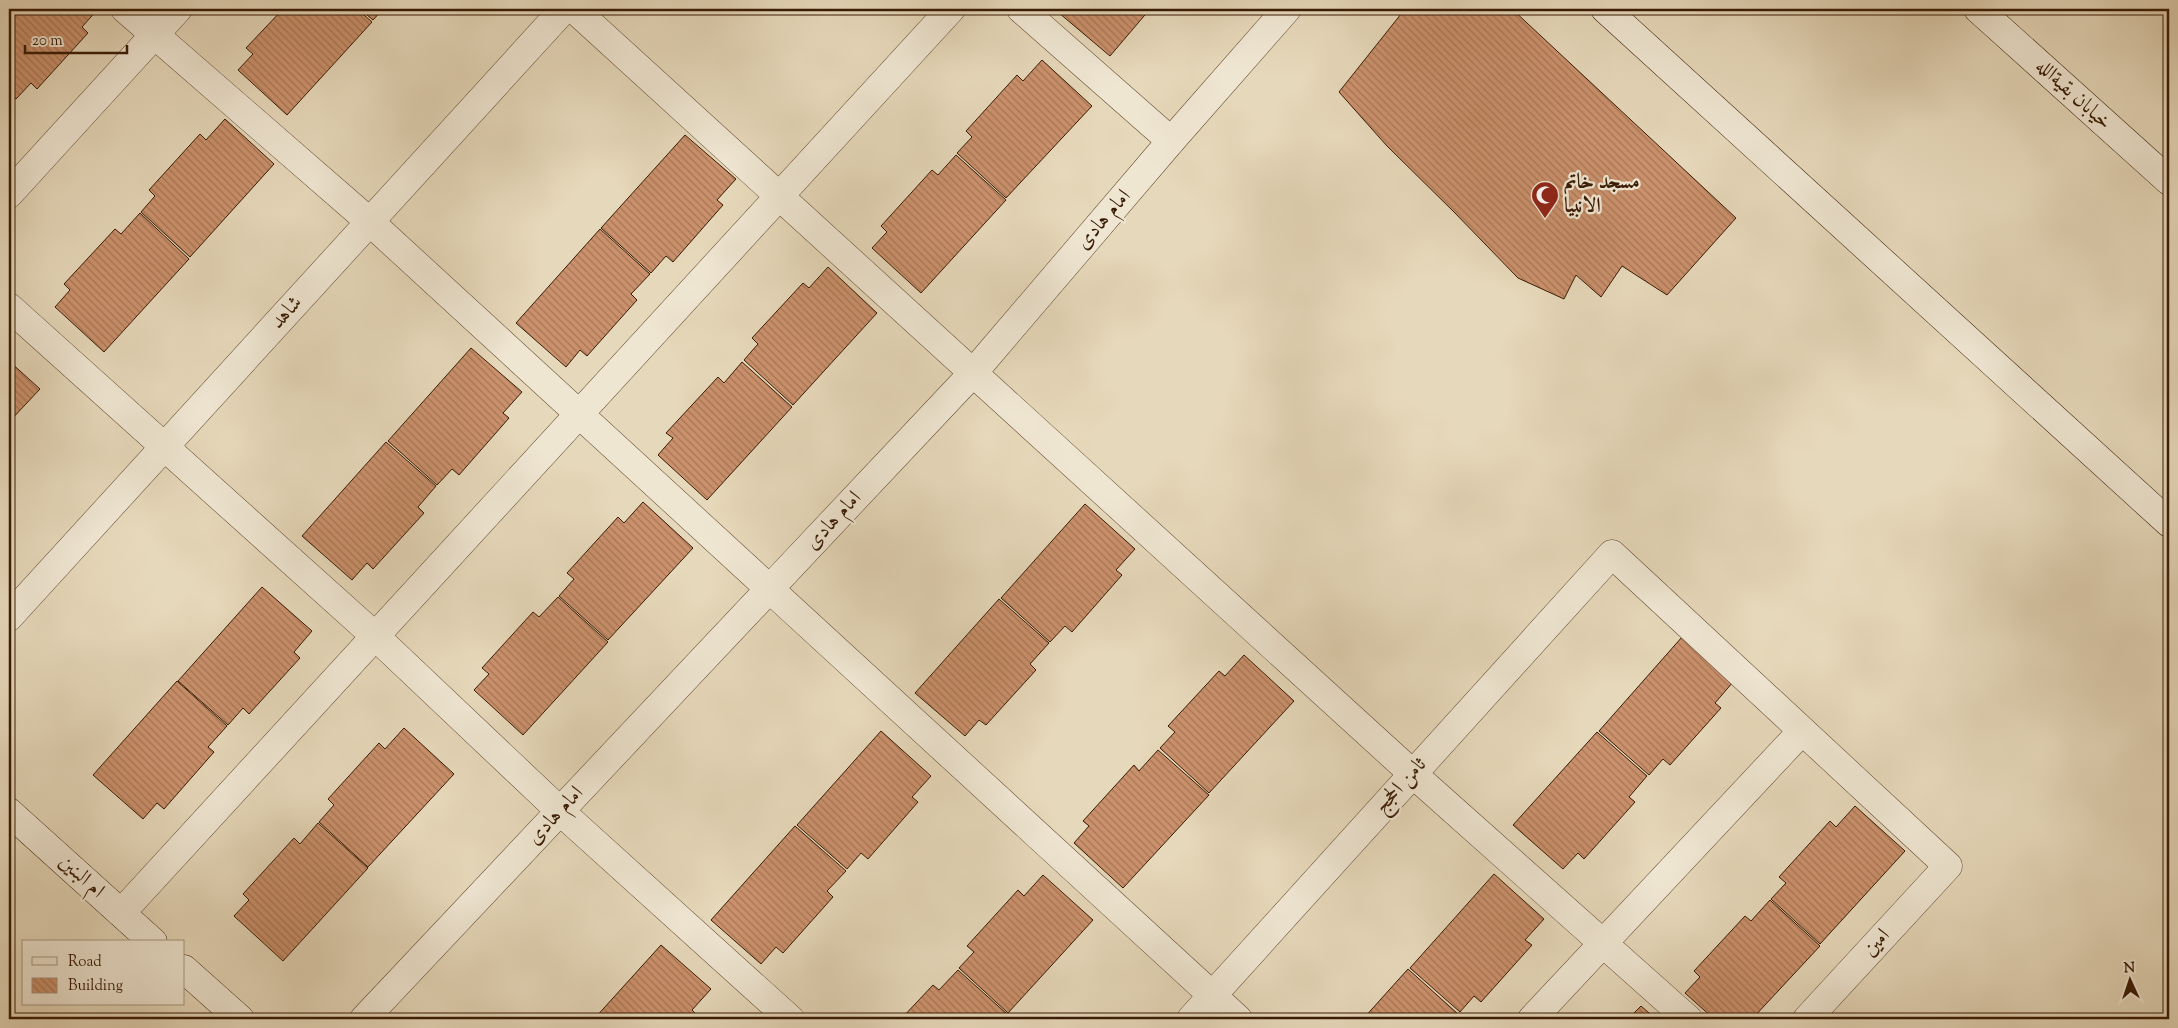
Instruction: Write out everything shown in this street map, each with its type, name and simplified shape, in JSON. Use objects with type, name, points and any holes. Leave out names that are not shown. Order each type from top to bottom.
[{"type":"street","points":[[125,9],[370,222],[1238,1019]]},
{"type":"street","points":[[9,194],[178,9]]},
{"type":"street","name":"شاهد","points":[[9,617],[564,9]]},
{"type":"street","points":[[574,9],[780,195],[972,374],[1412,774],[1688,1019]]},
{"type":"street","points":[[122,913],[951,9]]},
{"type":"street","points":[[1021,9],[1171,140]]},
{"type":"street","name":"امام هادی","points":[[364,1019],[972,374],[1171,140],[1287,9]]},
{"type":"street","points":[[1605,9],[2169,523]]},
{"type":"street","name":"خیابان بقیةالله","points":[[1978,9],[2169,181]]},
{"type":"street","points":[[9,306],[375,636],[561,812],[790,1019]]},
{"type":"street","name":"ثامن الحجج","points":[[1191,1019],[1612,554],[1802,731]]},
{"type":"street","points":[[1532,1019],[1802,731]]},
{"type":"street","name":"امین","points":[[1802,731],[1948,866],[1807,1019]]},
{"type":"street","name":"ام البنین","points":[[9,812],[151,940]]},
{"type":"street","points":[[185,970],[240,1019]]},
{"type":"building","points":[[9,9],[98,9],[82,27],[88,33],[37,89],[31,83],[16,99],[9,93]]},
{"type":"building","points":[[283,9],[357,9],[372,22],[287,115],[238,70],[253,54],[246,48]]},
{"type":"building","points":[[360,9],[383,9],[373,20]]},
{"type":"building","points":[[1063,9],[1150,9],[1110,56],[1059,13]]},
{"type":"building","points":[[1405,9],[1512,9],[1736,218],[1667,295],[1622,266],[1601,297],[1576,275],[1564,299],[1518,278],[1387,146],[1339,92]]},
{"type":"building","points":[[1042,60],[1092,106],[1006,198],[957,153],[972,137],[966,131],[1017,75],[1023,81]]},
{"type":"building","points":[[225,119],[274,164],[190,257],[141,212],[155,196],[149,190],[200,134],[206,140]]},
{"type":"building","points":[[685,135],[736,179],[717,200],[723,205],[673,262],[666,256],[651,273],[601,228]]},
{"type":"building","points":[[956,155],[1006,200],[921,293],[872,248],[887,232],[881,226],[932,170],[938,175]]},
{"type":"building","points":[[140,213],[189,259],[104,352],[55,307],[70,290],[64,284],[115,229],[121,234]]},
{"type":"building","points":[[600,229],[650,274],[631,294],[637,300],[587,356],[580,350],[566,367],[516,323]]},
{"type":"building","points":[[828,267],[877,313],[793,405],[744,360],[758,344],[752,338],[803,283],[809,288]]},
{"type":"building","points":[[471,348],[522,392],[503,413],[509,418],[459,475],[452,469],[437,485],[388,441]]},
{"type":"building","points":[[9,361],[40,389],[9,422]]},
{"type":"building","points":[[742,362],[792,407],[707,500],[658,455],[673,438],[666,433],[718,377],[724,383]]},
{"type":"building","points":[[386,442],[436,486],[418,507],[424,513],[373,569],[367,563],[352,580],[302,536]]},
{"type":"building","points":[[643,502],[693,548],[608,640],[559,596],[574,579],[567,573],[618,517],[624,523]]},
{"type":"building","points":[[1085,504],[1135,549],[1116,570],[1122,575],[1072,632],[1065,626],[1050,642],[1001,598]]},
{"type":"building","points":[[262,587],[312,631],[294,652],[300,658],[249,714],[243,708],[228,725],[178,681]]},
{"type":"building","points":[[558,597],[608,642],[523,735],[474,690],[489,674],[482,668],[533,612],[539,617]]},
{"type":"building","points":[[999,599],[1049,643],[1030,664],[1036,670],[986,725],[979,720],[965,736],[915,693]]},
{"type":"building","points":[[1682,637],[1733,682],[1715,703],[1721,708],[1670,765],[1663,759],[1649,775],[1599,731]]},
{"type":"building","points":[[1244,655],[1294,701],[1209,793],[1160,748],[1175,732],[1168,726],[1219,671],[1225,676]]},
{"type":"building","points":[[177,681],[227,726],[208,747],[214,752],[164,809],[157,803],[143,819],[93,775]]},
{"type":"building","points":[[404,728],[454,774],[368,867],[319,822],[334,805],[328,799],[379,743],[385,749]]},
{"type":"building","points":[[881,731],[931,776],[912,797],[918,802],[868,859],[861,853],[847,869],[797,825]]},
{"type":"building","points":[[1597,732],[1647,776],[1629,797],[1635,802],[1584,859],[1578,853],[1563,869],[1513,825]]},
{"type":"building","points":[[1158,750],[1209,795],[1123,888],[1074,843],[1089,826],[1083,821],[1134,765],[1139,771]]},
{"type":"building","points":[[1855,806],[1905,851],[1820,944],[1771,899],[1786,883],[1779,877],[1830,821],[1836,827]]},
{"type":"building","points":[[318,823],[368,868],[283,961],[234,916],[249,900],[243,894],[294,838],[300,844]]},
{"type":"building","points":[[795,826],[846,871],[827,891],[833,897],[783,953],[776,947],[761,964],[711,920]]},
{"type":"building","points":[[1494,874],[1544,919],[1525,940],[1532,945],[1481,1002],[1474,996],[1460,1012],[1410,968]]},
{"type":"building","points":[[1043,875],[1093,920],[1008,1013],[959,968],[974,952],[967,946],[1018,890],[1024,896]]},
{"type":"building","points":[[1770,900],[1820,946],[1752,1019],[1714,1019],[1685,993],[1700,977],[1694,971],[1745,916],[1751,921]]},
{"type":"building","points":[[661,945],[711,989],[692,1010],[698,1016],[695,1019],[594,1019]]},
{"type":"building","points":[[1408,969],[1458,1014],[1453,1019],[1363,1019]]},
{"type":"building","points":[[958,970],[1007,1014],[1003,1019],[901,1019],[933,985],[939,990]]},
{"type":"building","points":[[1641,1006],[1656,1019],[1628,1019]]},
{"type":"place","name":"مسجد خاتم الانبیا","points":[[1545,219]]}]
